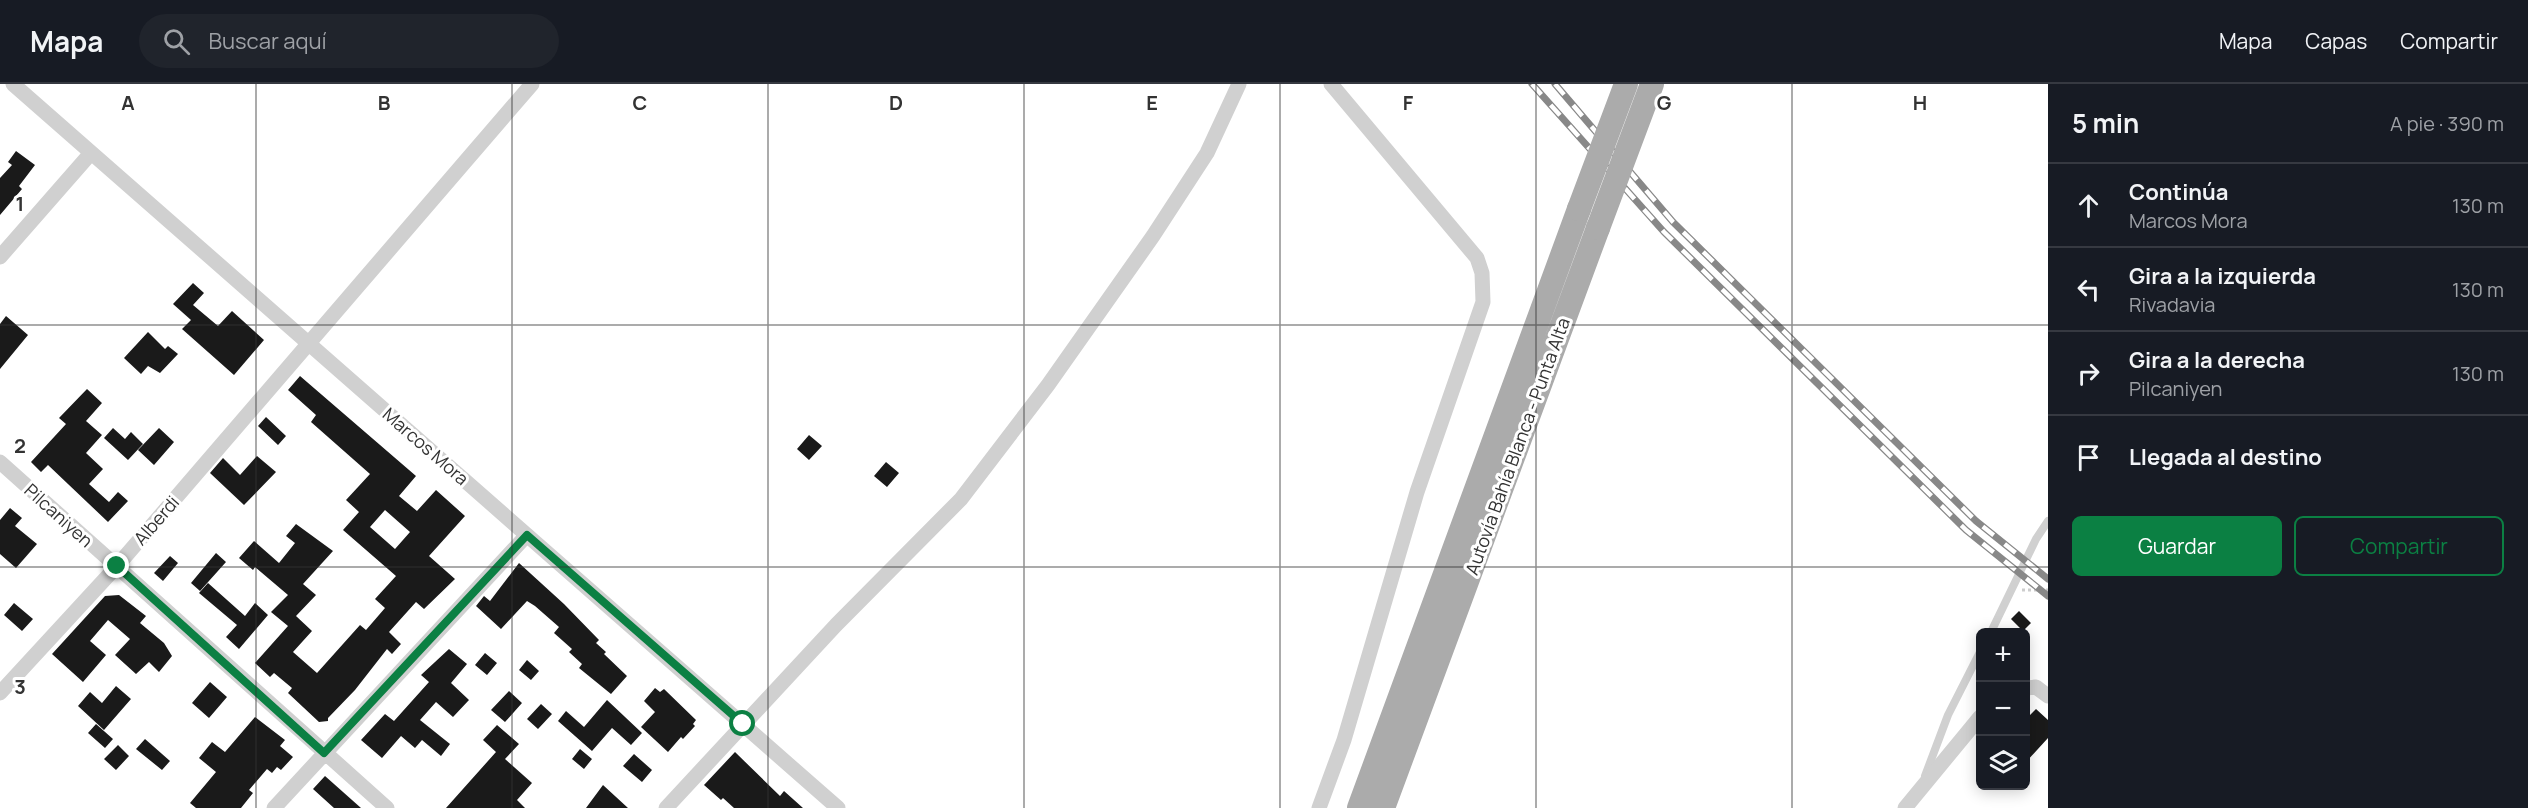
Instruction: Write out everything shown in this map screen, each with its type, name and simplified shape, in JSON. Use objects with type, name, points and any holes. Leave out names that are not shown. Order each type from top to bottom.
[{"type":"main road","name":"Autovía Bahía Blanca - Punta Alta","points":[[1359,808],[1626,84]]},
{"type":"main road","name":"Autovía Bahía Blanca - Punta Alta","points":[[1383,808],[1652,84]]},
{"type":"street","name":"Marcos Mora","points":[[13,84],[838,808]]},
{"type":"street","name":"Alberdi","points":[[0,693],[117,566],[532,84]]},
{"type":"street","points":[[666,808],[743,724],[961,499],[1048,385],[1153,236],[1207,153],[1239,84]]},
{"type":"street","points":[[1319,808],[1344,740],[1417,492],[1483,303],[1482,273],[1477,258],[1331,84]]},
{"type":"street","points":[[0,257],[91,153]]},
{"type":"street","name":"Pilcaniyen","points":[[0,462],[387,808]]},
{"type":"street","points":[[274,808],[527,535]]},
{"type":"street","points":[[2030,687],[2036,687],[2048,696]]},
{"type":"street","points":[[1905,808],[1976,722]]},
{"type":"lane","points":[[1993,628],[2036,539],[2048,521]]},
{"type":"lane","points":[[1920,789],[1948,715],[1976,660]]},
{"type":"path","points":[[2011,590],[2048,590]]},
{"type":"building","points":[[16,151],[35,165],[19,186],[22,189],[0,215],[0,178],[12,165],[8,162]]},
{"type":"building","points":[[193,283],[204,293],[193,305],[218,326],[232,311],[264,340],[234,375],[182,329],[191,320],[173,304]]},
{"type":"building","points":[[6,316],[28,335],[0,369],[0,324]]},
{"type":"building","points":[[148,332],[165,349],[168,346],[178,354],[160,373],[148,366],[141,374],[124,358]]},
{"type":"building","points":[[300,376],[416,476],[399,496],[417,511],[436,490],[465,516],[429,556],[455,579],[424,609],[416,602],[389,632],[401,644],[392,654],[387,649],[355,690],[328,718],[328,721],[319,722],[288,693],[292,688],[274,673],[270,677],[255,663],[288,626],[271,612],[288,595],[255,567],[253,570],[239,558],[254,541],[279,563],[295,543],[286,536],[296,524],[333,551],[303,584],[316,595],[296,616],[312,631],[293,652],[317,673],[360,625],[366,630],[385,608],[375,599],[396,576],[343,530],[359,512],[346,500],[370,474],[311,422],[316,415],[288,390]],"holes":[[[385,510],[410,532],[395,549],[370,527]]]},
{"type":"building","points":[[87,389],[102,403],[86,421],[102,435],[86,453],[103,469],[89,484],[109,502],[118,492],[128,501],[108,522],[48,465],[41,472],[31,462],[66,424],[59,418]]},
{"type":"building","points":[[266,417],[286,436],[278,445],[258,426]]},
{"type":"building","points":[[113,428],[125,439],[131,432],[143,444],[128,460],[104,438]]},
{"type":"building","points":[[159,428],[174,442],[154,465],[138,450]]},
{"type":"building","points":[[809,435],[822,446],[809,460],[797,449]]},
{"type":"building","points":[[257,456],[276,472],[244,505],[210,473],[223,458],[240,475]]},
{"type":"building","points":[[886,462],[899,473],[887,487],[874,476]]},
{"type":"building","points":[[10,508],[22,518],[15,526],[37,544],[16,568],[0,554],[0,520]]},
{"type":"building","points":[[216,553],[226,562],[200,591],[191,583]]},
{"type":"building","points":[[170,556],[178,563],[163,581],[154,573]]},
{"type":"building","points":[[519,563],[599,640],[596,643],[606,652],[604,654],[627,676],[611,694],[579,668],[582,664],[569,652],[572,649],[554,633],[559,627],[535,606],[527,601],[501,629],[476,606],[484,596],[490,601]]},
{"type":"building","points":[[208,583],[245,616],[255,603],[268,615],[239,649],[226,637],[237,625],[199,593]]},
{"type":"building","points":[[119,595],[146,616],[140,623],[164,643],[172,656],[159,672],[149,662],[136,674],[115,655],[130,639],[108,620],[90,641],[106,655],[83,682],[52,654],[105,596]]},
{"type":"building","points":[[14,603],[33,619],[22,631],[4,615]]},
{"type":"building","points":[[2019,611],[2031,623],[2026,628],[2020,628],[2011,619]]},
{"type":"building","points":[[449,649],[467,664],[451,683],[469,700],[453,717],[436,702],[420,720],[450,744],[441,756],[422,740],[415,748],[401,736],[382,758],[361,740],[385,714],[394,721],[429,682],[421,675]]},
{"type":"building","points":[[485,653],[497,663],[487,675],[475,665]]},
{"type":"building","points":[[527,660],[539,671],[531,680],[519,670]]},
{"type":"building","points":[[210,682],[227,697],[209,718],[192,703]]},
{"type":"building","points":[[116,686],[131,699],[104,730],[78,706],[90,692],[102,703]]},
{"type":"building","points":[[655,688],[660,692],[664,689],[696,720],[693,724],[695,726],[668,752],[641,727],[655,712],[644,701]]},
{"type":"building","points":[[509,691],[522,703],[505,722],[491,710]]},
{"type":"building","points":[[607,700],[642,733],[631,745],[612,728],[592,751],[558,721],[566,711],[584,727]]},
{"type":"building","points":[[541,704],[552,714],[538,729],[527,719]]},
{"type":"building","points":[[2036,709],[2048,720],[2048,738],[2030,758],[2030,736],[2030,715]]},
{"type":"building","points":[[255,717],[285,740],[280,746],[293,757],[281,770],[277,767],[272,773],[267,769],[249,790],[253,793],[241,808],[196,808],[190,803],[216,772],[199,758],[212,742],[225,752]]},
{"type":"building","points":[[96,724],[113,739],[105,748],[88,733]]},
{"type":"building","points":[[497,725],[519,744],[505,759],[532,783],[517,800],[525,808],[446,808],[496,752],[483,740]]},
{"type":"building","points":[[145,739],[170,761],[162,770],[136,749]]},
{"type":"building","points":[[118,745],[129,756],[116,770],[104,759]]},
{"type":"building","points":[[580,749],[592,759],[584,769],[572,759]]},
{"type":"building","points":[[735,752],[780,796],[784,791],[803,808],[734,808],[723,798],[721,800],[704,785]]},
{"type":"building","points":[[634,754],[652,770],[642,782],[623,766]]},
{"type":"building","points":[[325,776],[361,808],[334,808],[313,789]]},
{"type":"building","points":[[603,785],[628,808],[586,808]]},
{"type":"railway","points":[[1532,84],[1664,232],[1966,530],[2048,596]]},
{"type":"railway","points":[[1555,84],[1673,222],[1976,521],[2048,579]]},
{"type":"route","points":[[117,566],[324,753],[527,535],[743,724]]}]
